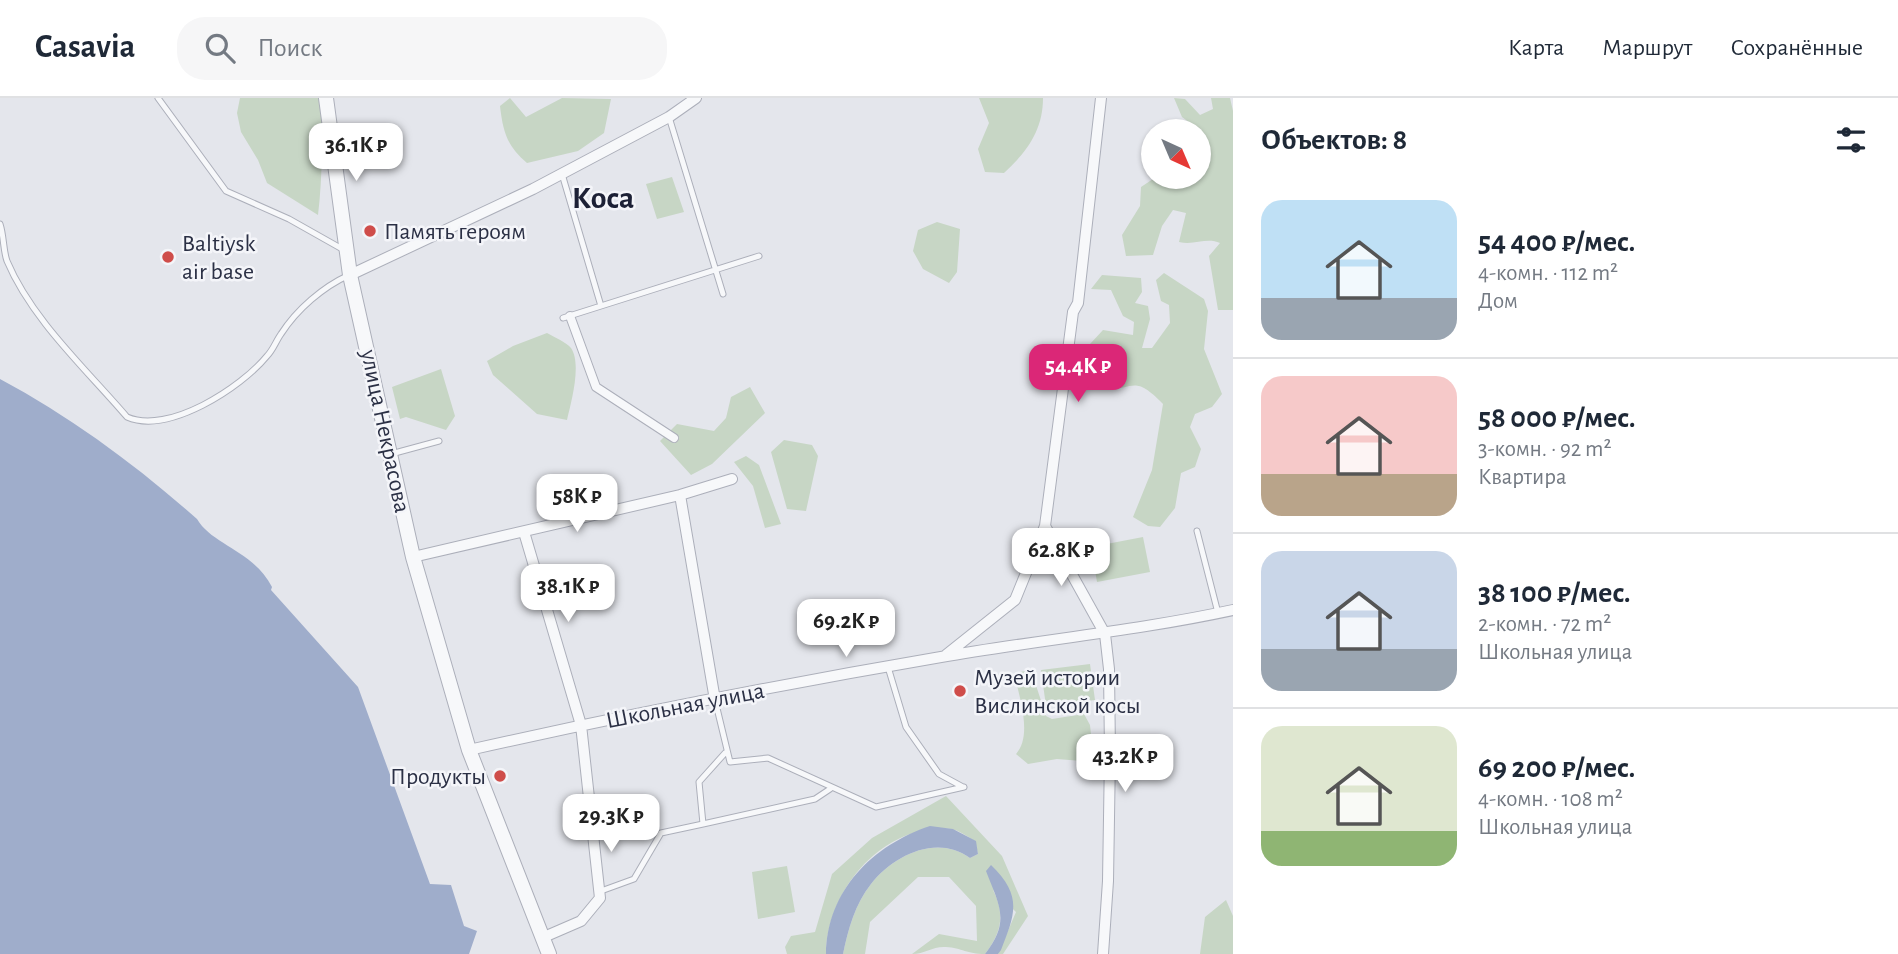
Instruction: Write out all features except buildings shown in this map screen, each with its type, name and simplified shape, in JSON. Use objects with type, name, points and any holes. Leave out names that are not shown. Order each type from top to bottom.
[{"type":"street","name":"улица Некрасова","points":[[326,98],[350,275],[413,557],[469,750],[549,954]]},
{"type":"street","points":[[350,275],[562,174],[668,117],[696,98]]},
{"type":"street","points":[[944,656],[1015,600],[1045,526],[1073,312],[1078,303],[1101,98]]},
{"type":"street","points":[[566,317],[596,387],[674,438]]},
{"type":"street","points":[[413,557],[680,495],[732,479]]},
{"type":"street","points":[[680,495],[715,700]]},
{"type":"street","points":[[1045,526],[1105,634],[1109,668],[1110,755],[1108,881],[1103,954]]},
{"type":"street","points":[[524,532],[581,725],[600,898],[581,920],[544,937]]},
{"type":"street","name":"Школьная улица","points":[[469,750],[581,725],[944,656],[1105,634],[1219,613],[1232,614]]},
{"type":"lane","points":[[158,98],[226,191],[289,219],[347,252]]},
{"type":"lane","points":[[668,117],[723,294]]},
{"type":"lane","points":[[562,174],[601,306]]},
{"type":"lane","points":[[0,224],[5,257],[16,280],[51,328],[118,407],[127,417],[139,422],[173,419],[232,387],[269,355],[298,312],[328,285],[350,275]]},
{"type":"lane","points":[[566,317],[759,257]]},
{"type":"lane","points":[[391,454],[439,441]]},
{"type":"lane","points":[[1196,531],[1219,613]]},
{"type":"lane","points":[[715,700],[725,753],[730,762],[768,758],[831,789],[876,807],[963,787],[939,774],[906,727],[888,667]]},
{"type":"lane","points":[[703,824],[699,782],[725,753]]},
{"type":"lane","points":[[599,891],[634,879],[661,833],[815,799],[831,789]]},
{"type":"green space","points":[[240,98],[326,98],[318,215],[267,183],[258,160],[241,132],[237,113]]},
{"type":"green space","points":[[510,98],[526,117],[562,98],[611,99],[604,133],[578,151],[527,163],[510,144],[505,131],[500,106]]},
{"type":"green space","points":[[979,98],[1043,98],[1040,120],[1032,140],[1004,173],[985,172],[978,149],[989,123]]},
{"type":"green space","points":[[1174,98],[1185,99],[1200,115],[1213,109],[1211,98],[1230,98],[1233,111],[1233,310],[1218,310],[1209,256],[1220,243],[1179,242],[1186,213],[1173,210],[1162,226],[1153,255],[1126,256],[1122,235],[1140,206],[1141,187],[1211,189],[1211,119],[1182,117]]},
{"type":"green space","points":[[672,177],[684,212],[657,219],[646,184]]},
{"type":"green space","points":[[937,222],[960,229],[957,272],[949,283],[923,269],[913,251],[918,230]]},
{"type":"green space","points":[[1164,273],[1204,299],[1208,311],[1204,349],[1222,394],[1212,407],[1195,414],[1190,427],[1201,449],[1195,467],[1181,473],[1175,508],[1160,527],[1148,526],[1133,517],[1152,470],[1163,404],[1139,386],[1099,389],[1082,358],[1103,330],[1133,335],[1134,322],[1123,316],[1111,290],[1091,289],[1102,275],[1141,278],[1142,292],[1135,303],[1148,306],[1150,319],[1142,348],[1152,348],[1170,323],[1169,305],[1161,301],[1156,280]]},
{"type":"green space","points":[[547,333],[569,346],[574,355],[575,384],[567,420],[537,414],[493,375],[487,361],[513,346]]},
{"type":"green space","points":[[441,369],[455,416],[446,430],[406,417],[400,419],[392,387]]},
{"type":"green space","points":[[750,387],[765,413],[712,464],[691,475],[660,441],[677,424],[714,431],[726,418],[731,397]]},
{"type":"green space","points":[[784,440],[812,445],[818,456],[806,511],[787,509],[771,452]]},
{"type":"green space","points":[[746,456],[759,465],[781,524],[765,528],[753,486],[734,462]]},
{"type":"green space","points":[[1143,537],[1150,572],[1097,582],[1091,547]]},
{"type":"green space","points":[[1090,664],[1095,700],[1046,706],[1041,670]]},
{"type":"green space","points":[[1031,670],[1046,716],[1052,719],[1084,714],[1090,725],[1094,762],[1057,759],[1028,764],[1016,754],[1024,737],[1024,726],[1014,673]]},
{"type":"green space","points":[[946,796],[1002,856],[1028,916],[1003,954],[998,954],[1016,912],[993,890],[999,907],[1000,923],[985,954],[946,947],[912,954],[939,934],[977,941],[976,906],[949,877],[918,877],[870,922],[865,954],[843,954],[856,909],[871,884],[892,864],[917,851],[930,848],[957,851],[970,858],[978,854],[975,841],[951,829],[926,830],[903,837],[882,849],[863,865],[836,907],[826,954],[787,954],[785,947],[791,936],[815,932],[832,874],[872,838]]},
{"type":"green space","points":[[787,866],[795,912],[758,919],[752,872]]},
{"type":"green space","points":[[1226,900],[1233,916],[1233,954],[1200,954],[1205,917]]},
{"type":"water","points":[[0,379],[52,409],[127,461],[197,519],[213,536],[255,565],[272,587],[271,590],[358,687],[430,884],[451,885],[464,926],[477,931],[469,954],[0,954]]},
{"type":"water","points":[[930,826],[953,829],[976,841],[978,854],[970,858],[957,851],[930,848],[917,851],[892,864],[871,884],[856,909],[843,954],[826,954],[828,931],[835,910],[844,890],[857,873],[890,845]]},
{"type":"water","points":[[991,865],[1008,886],[1013,906],[1010,926],[998,954],[985,954],[998,932],[1000,922],[998,904],[986,871]]},
{"type":"place","name":"Память героям","points":[[370,231]]},
{"type":"place","name":"Baltiysk air base","points":[[168,257]]},
{"type":"place","name":"Музей истории Вислинской косы","points":[[960,691]]},
{"type":"place","name":"Продукты","points":[[500,776]]},
{"type":"district","name":"Коса","points":[[603,197]]}]
